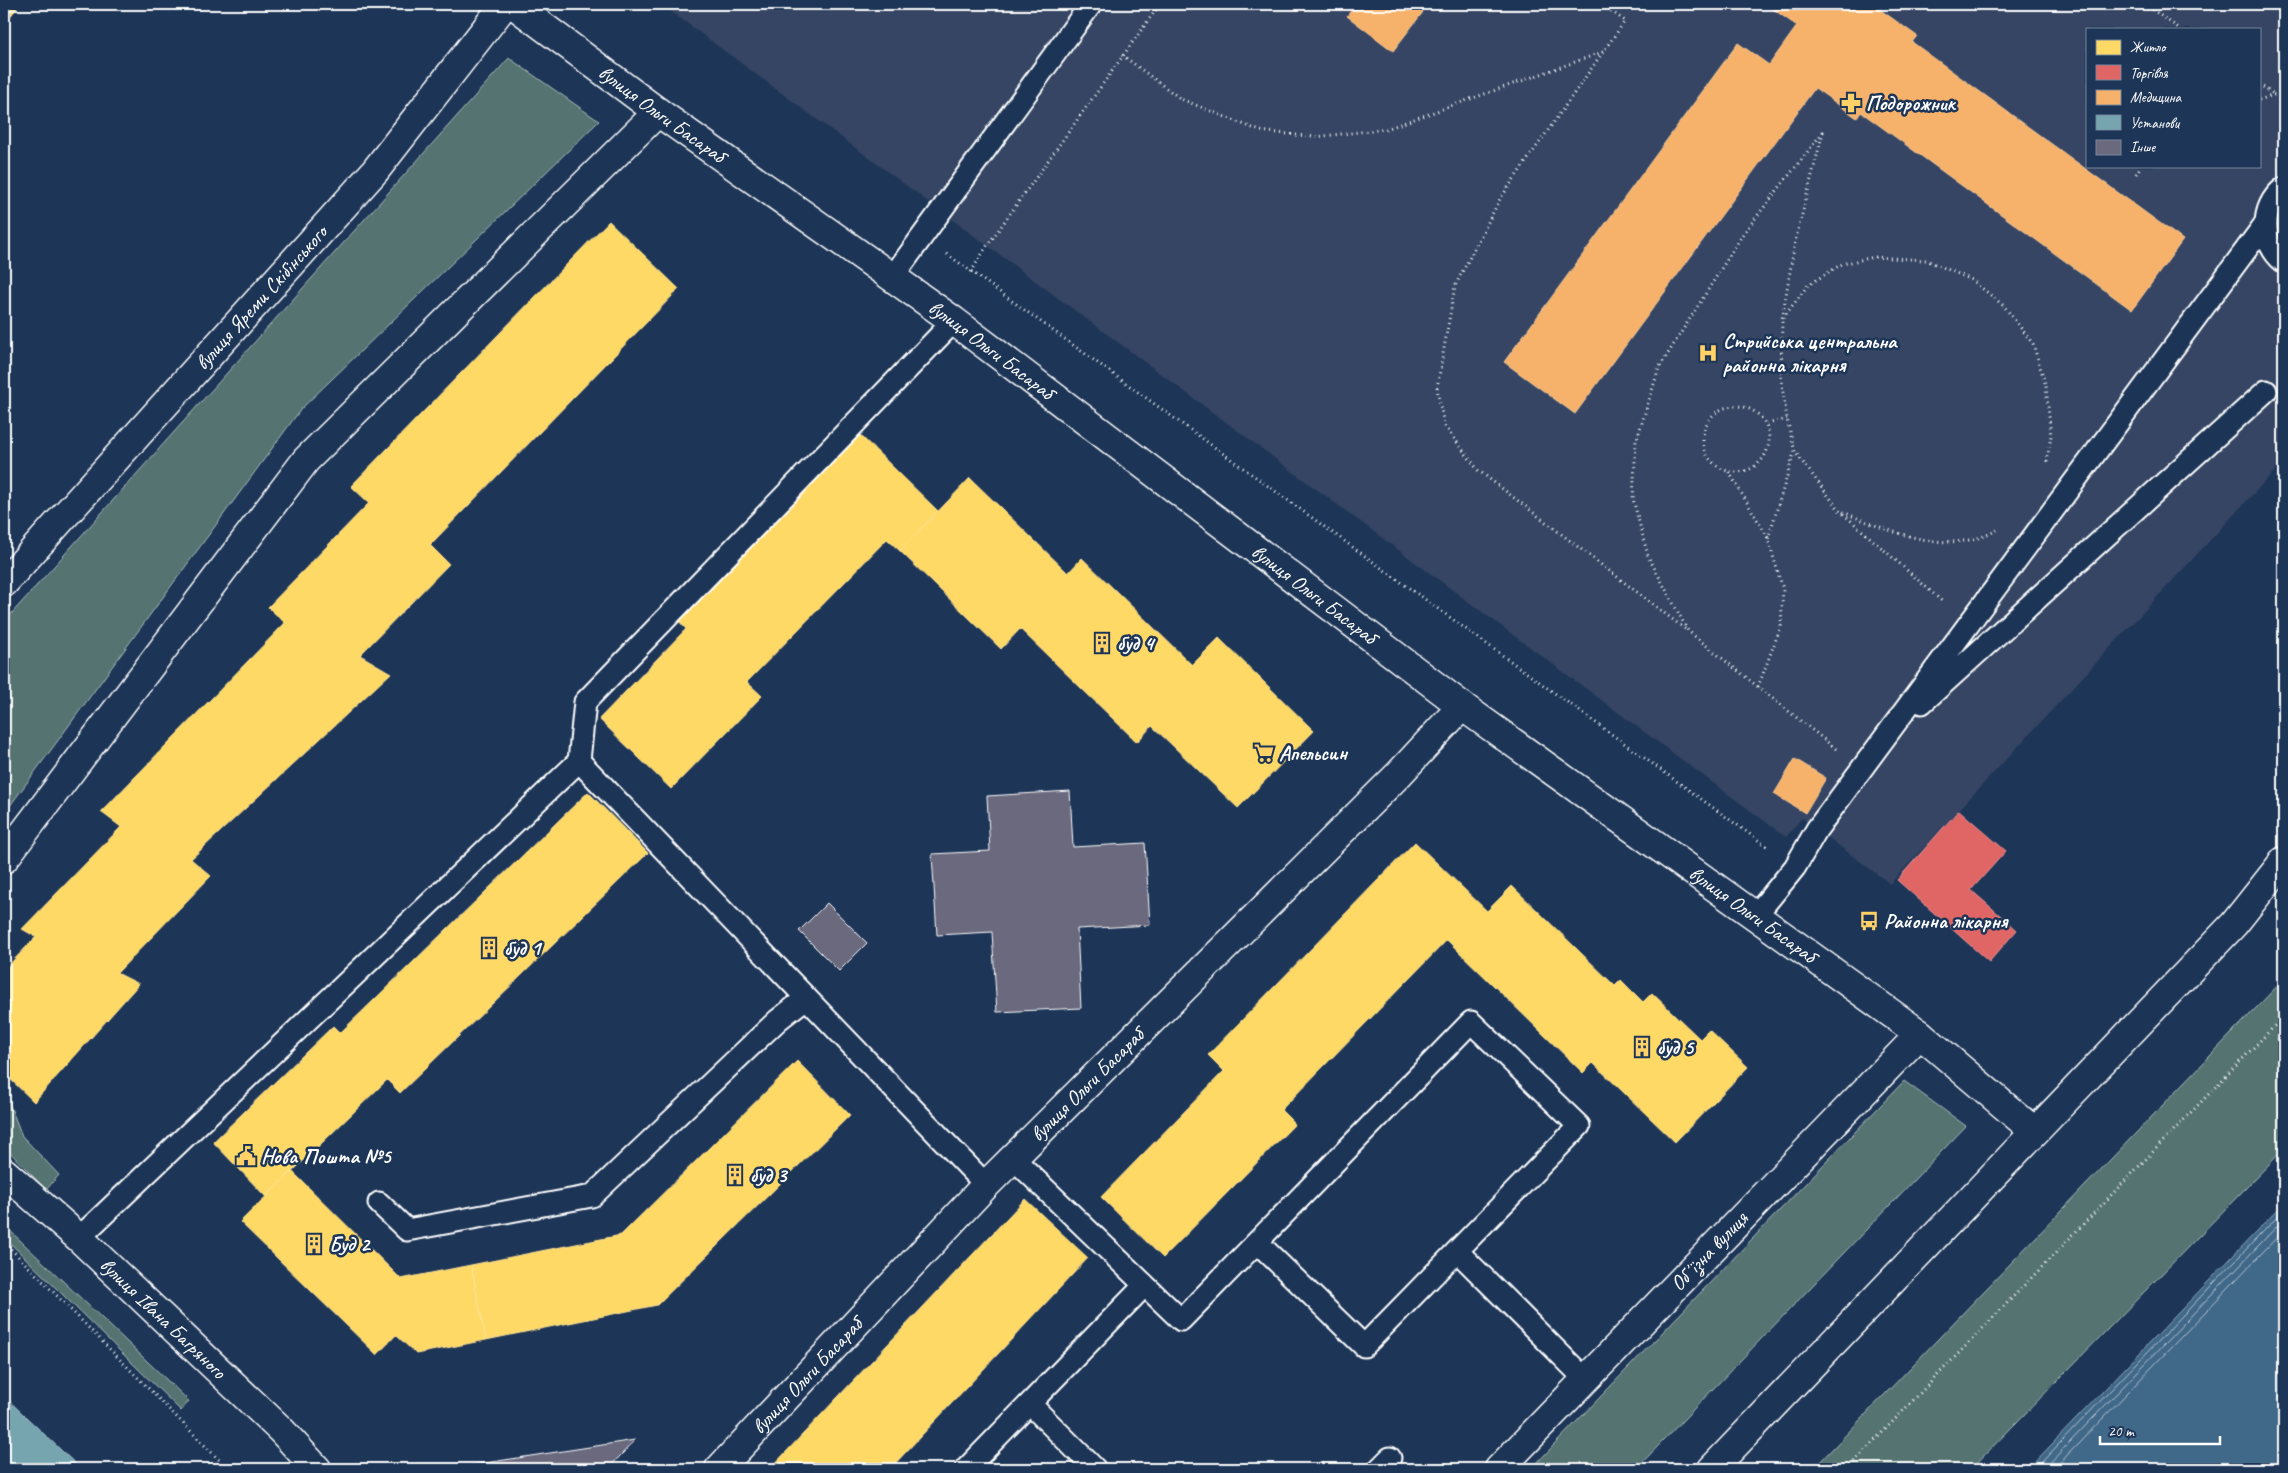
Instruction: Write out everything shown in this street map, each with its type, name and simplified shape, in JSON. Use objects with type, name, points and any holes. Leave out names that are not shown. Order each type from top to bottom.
[{"type":"main road","name":"вулиця Яреми Скібінського","points":[[4,583],[375,171],[505,4]]},
{"type":"main road","name":"вулиця Ольги Басараб","points":[[513,4],[658,112],[954,322],[1462,706],[1920,1034],[2034,1131]]},
{"type":"main road","points":[[4,859],[306,460],[658,112]]},
{"type":"main road","name":"вулиця Ольги Басараб","points":[[719,1469],[986,1185],[1399,774],[1462,706]]},
{"type":"main road","points":[[1712,1469],[2234,924],[2284,862]]},
{"type":"main road","name":"Обʼїзна вулиця","points":[[1499,1469],[1920,1034]]},
{"type":"main road","name":"вулиця Івана Багряного","points":[[4,1172],[79,1238],[281,1430],[317,1469]]},
{"type":"lane","points":[[892,278],[1091,4]]},
{"type":"lane","points":[[1756,915],[1795,867],[1817,829],[2265,224],[2269,208],[2278,193],[2284,188]]},
{"type":"lane","points":[[2265,224],[2268,242],[2277,256],[2284,262]]},
{"type":"lane","points":[[79,1238],[579,761],[585,702],[954,322]]},
{"type":"lane","points":[[1886,737],[2266,390]]},
{"type":"lane","points":[[579,761],[986,1185]]},
{"type":"lane","points":[[379,1204],[407,1230],[592,1196],[778,1020],[806,998]]},
{"type":"lane","points":[[1013,1158],[1181,1320],[1471,1022],[1579,1126],[1364,1346],[1258,1243]]},
{"type":"lane","points":[[1457,1251],[1585,1379]]},
{"type":"lane","points":[[966,1469],[1144,1286]]},
{"type":"lane","points":[[1030,1404],[1095,1469]]},
{"type":"path","points":[[971,272],[1122,54],[1160,4]]},
{"type":"path","points":[[1601,4],[1625,21],[1500,199],[1455,286],[1437,388],[1444,425],[1478,470],[1688,631],[1862,770]]},
{"type":"path","points":[[2144,4],[2179,28]]},
{"type":"path","points":[[1122,54],[1181,99],[1260,131],[1315,137],[1386,129],[1603,52]]},
{"type":"path","points":[[2260,85],[2274,95]]},
{"type":"path","points":[[2260,100],[2274,95],[2284,96]]},
{"type":"path","points":[[1688,631],[1648,556],[1633,498],[1636,442],[1660,368],[1743,234],[1823,132],[1795,242],[1782,319],[1781,378],[1787,419],[1795,452],[1840,511],[1968,625]]},
{"type":"path","points":[[2136,174],[2140,168]]},
{"type":"path","points":[[922,236],[1795,867]]},
{"type":"path","points":[[1782,319],[1808,285],[1842,264],[1874,257],[1926,260],[1972,280],[2004,306],[2032,344],[2046,386],[2050,436],[2046,464]]},
{"type":"path","points":[[1728,406],[1743,406],[1757,412],[1767,424],[1770,438],[1767,453],[1757,465],[1744,472],[1729,472],[1715,465],[1706,454],[1702,439],[1706,425],[1715,413],[1728,406]]},
{"type":"path","points":[[1767,424],[1787,419]]},
{"type":"path","points":[[1768,539],[1795,452]]},
{"type":"path","points":[[1729,472],[1768,539],[1783,589],[1781,626],[1758,687]]},
{"type":"path","points":[[1840,511],[1890,531],[1946,543],[1985,537],[2002,527]]},
{"type":"path","points":[[1847,1469],[2284,1016]]},
{"type":"path","points":[[4,1242],[228,1469]]},
{"type":"path","points":[[4,1252],[9,1247]]},
{"type":"shaded area","name":"Стрийська центральна районна лікарня","points":[[661,4],[2284,4],[2284,461],[1890,884],[1802,818],[1786,837]]},
{"type":"green space","points":[[509,58],[599,121],[301,409],[4,814],[4,622]]},
{"type":"green space","points":[[2284,979],[2284,1149],[1971,1469],[1813,1469]]},
{"type":"green space","points":[[1904,1081],[1966,1126],[1636,1469],[1531,1469]]},
{"type":"green space","points":[[4,1090],[22,1136],[59,1175],[46,1190],[4,1146]]},
{"type":"green space","points":[[4,1225],[189,1401],[181,1411],[4,1237]]},
{"type":"water","points":[[2284,1203],[2284,1469],[2028,1469]]},
{"type":"building: Житло","points":[[4,4],[20,4],[9,18],[4,14]]},
{"type":"building: Житло","points":[[609,221],[679,289],[430,545],[449,564],[360,655],[391,673],[191,859],[211,876],[117,973],[139,984],[34,1102],[4,1073],[4,970],[36,937],[22,929],[121,827],[101,812],[285,623],[268,607],[369,503],[351,486]]},
{"type":"building: Житло","points":[[858,433],[938,511],[900,551],[887,539],[747,682],[762,696],[671,789],[599,719],[686,629],[677,619]]},
{"type":"building: Житло","name":"буд 4","points":[[970,478],[1068,573],[1082,558],[1192,665],[1219,638],[1314,731],[1238,808],[1152,726],[1137,742],[1020,629],[1001,649],[900,551]]},
{"type":"building: Житло","name":"буд 1","points":[[588,792],[648,853],[400,1093],[387,1080],[266,1197],[213,1142],[333,1026],[340,1033]]},
{"type":"building: Житло","name":"буд 5","points":[[1415,842],[1487,911],[1512,886],[1615,986],[1621,980],[1643,1002],[1652,993],[1700,1039],[1709,1030],[1748,1067],[1675,1142],[1593,1063],[1583,1073],[1447,940],[1281,1110],[1295,1124],[1163,1258],[1101,1197],[1224,1071],[1208,1055]]},
{"type":"building: Житло","name":"буд 3","points":[[797,1061],[850,1115],[657,1305],[486,1340],[471,1265],[621,1235]]},
{"type":"building: Житло","name":"Буд 2","points":[[292,1171],[401,1279],[471,1265],[486,1340],[416,1354],[396,1335],[377,1355],[240,1222]]},
{"type":"building: Житло","points":[[1025,1199],[1088,1258],[890,1469],[770,1469]]},
{"type":"building: Торгівля","points":[[1959,810],[2006,851],[1971,890],[2017,930],[1989,962],[1897,880]]},
{"type":"building: Медицина","points":[[1356,4],[1413,4],[1423,12],[1393,51],[1347,16]]},
{"type":"building: Медицина","points":[[1766,4],[1804,4],[1810,8],[1814,4],[1877,4],[1875,6],[1917,36],[1912,42],[2183,240],[2132,310],[1861,112],[1857,118],[1815,88],[1575,414],[1504,362],[1738,43],[1769,65],[1797,26]]},
{"type":"building: Медицина","points":[[1795,759],[1826,778],[1805,813],[1774,794]]},
{"type":"building: Установи","points":[[4,1396],[81,1469],[4,1469]]},
{"type":"building: Інше","points":[[1070,791],[1073,847],[1145,843],[1150,925],[1077,929],[1081,1008],[997,1012],[992,932],[937,935],[932,854],[990,851],[987,796]]},
{"type":"building: Інше","points":[[827,903],[867,943],[839,971],[799,931]]},
{"type":"building: Інше","points":[[635,1440],[608,1469],[446,1469]]},
{"type":"place","name":"Подорожник","points":[[1851,103]]},
{"type":"place","name":"Стрийська центральна районна лікарня","points":[[1708,353]]},
{"type":"place","name":"буд 4","points":[[1102,643]]},
{"type":"place","name":"Апельсин","points":[[1264,753]]},
{"type":"place","name":"Районна лікарня","points":[[1869,921]]},
{"type":"place","name":"буд 1","points":[[489,948]]},
{"type":"place","name":"буд 5","points":[[1642,1047]]},
{"type":"place","name":"Нова Пошта №5","points":[[246,1156]]},
{"type":"place","name":"буд 3","points":[[735,1175]]},
{"type":"place","name":"Буд 2","points":[[314,1244]]}]
